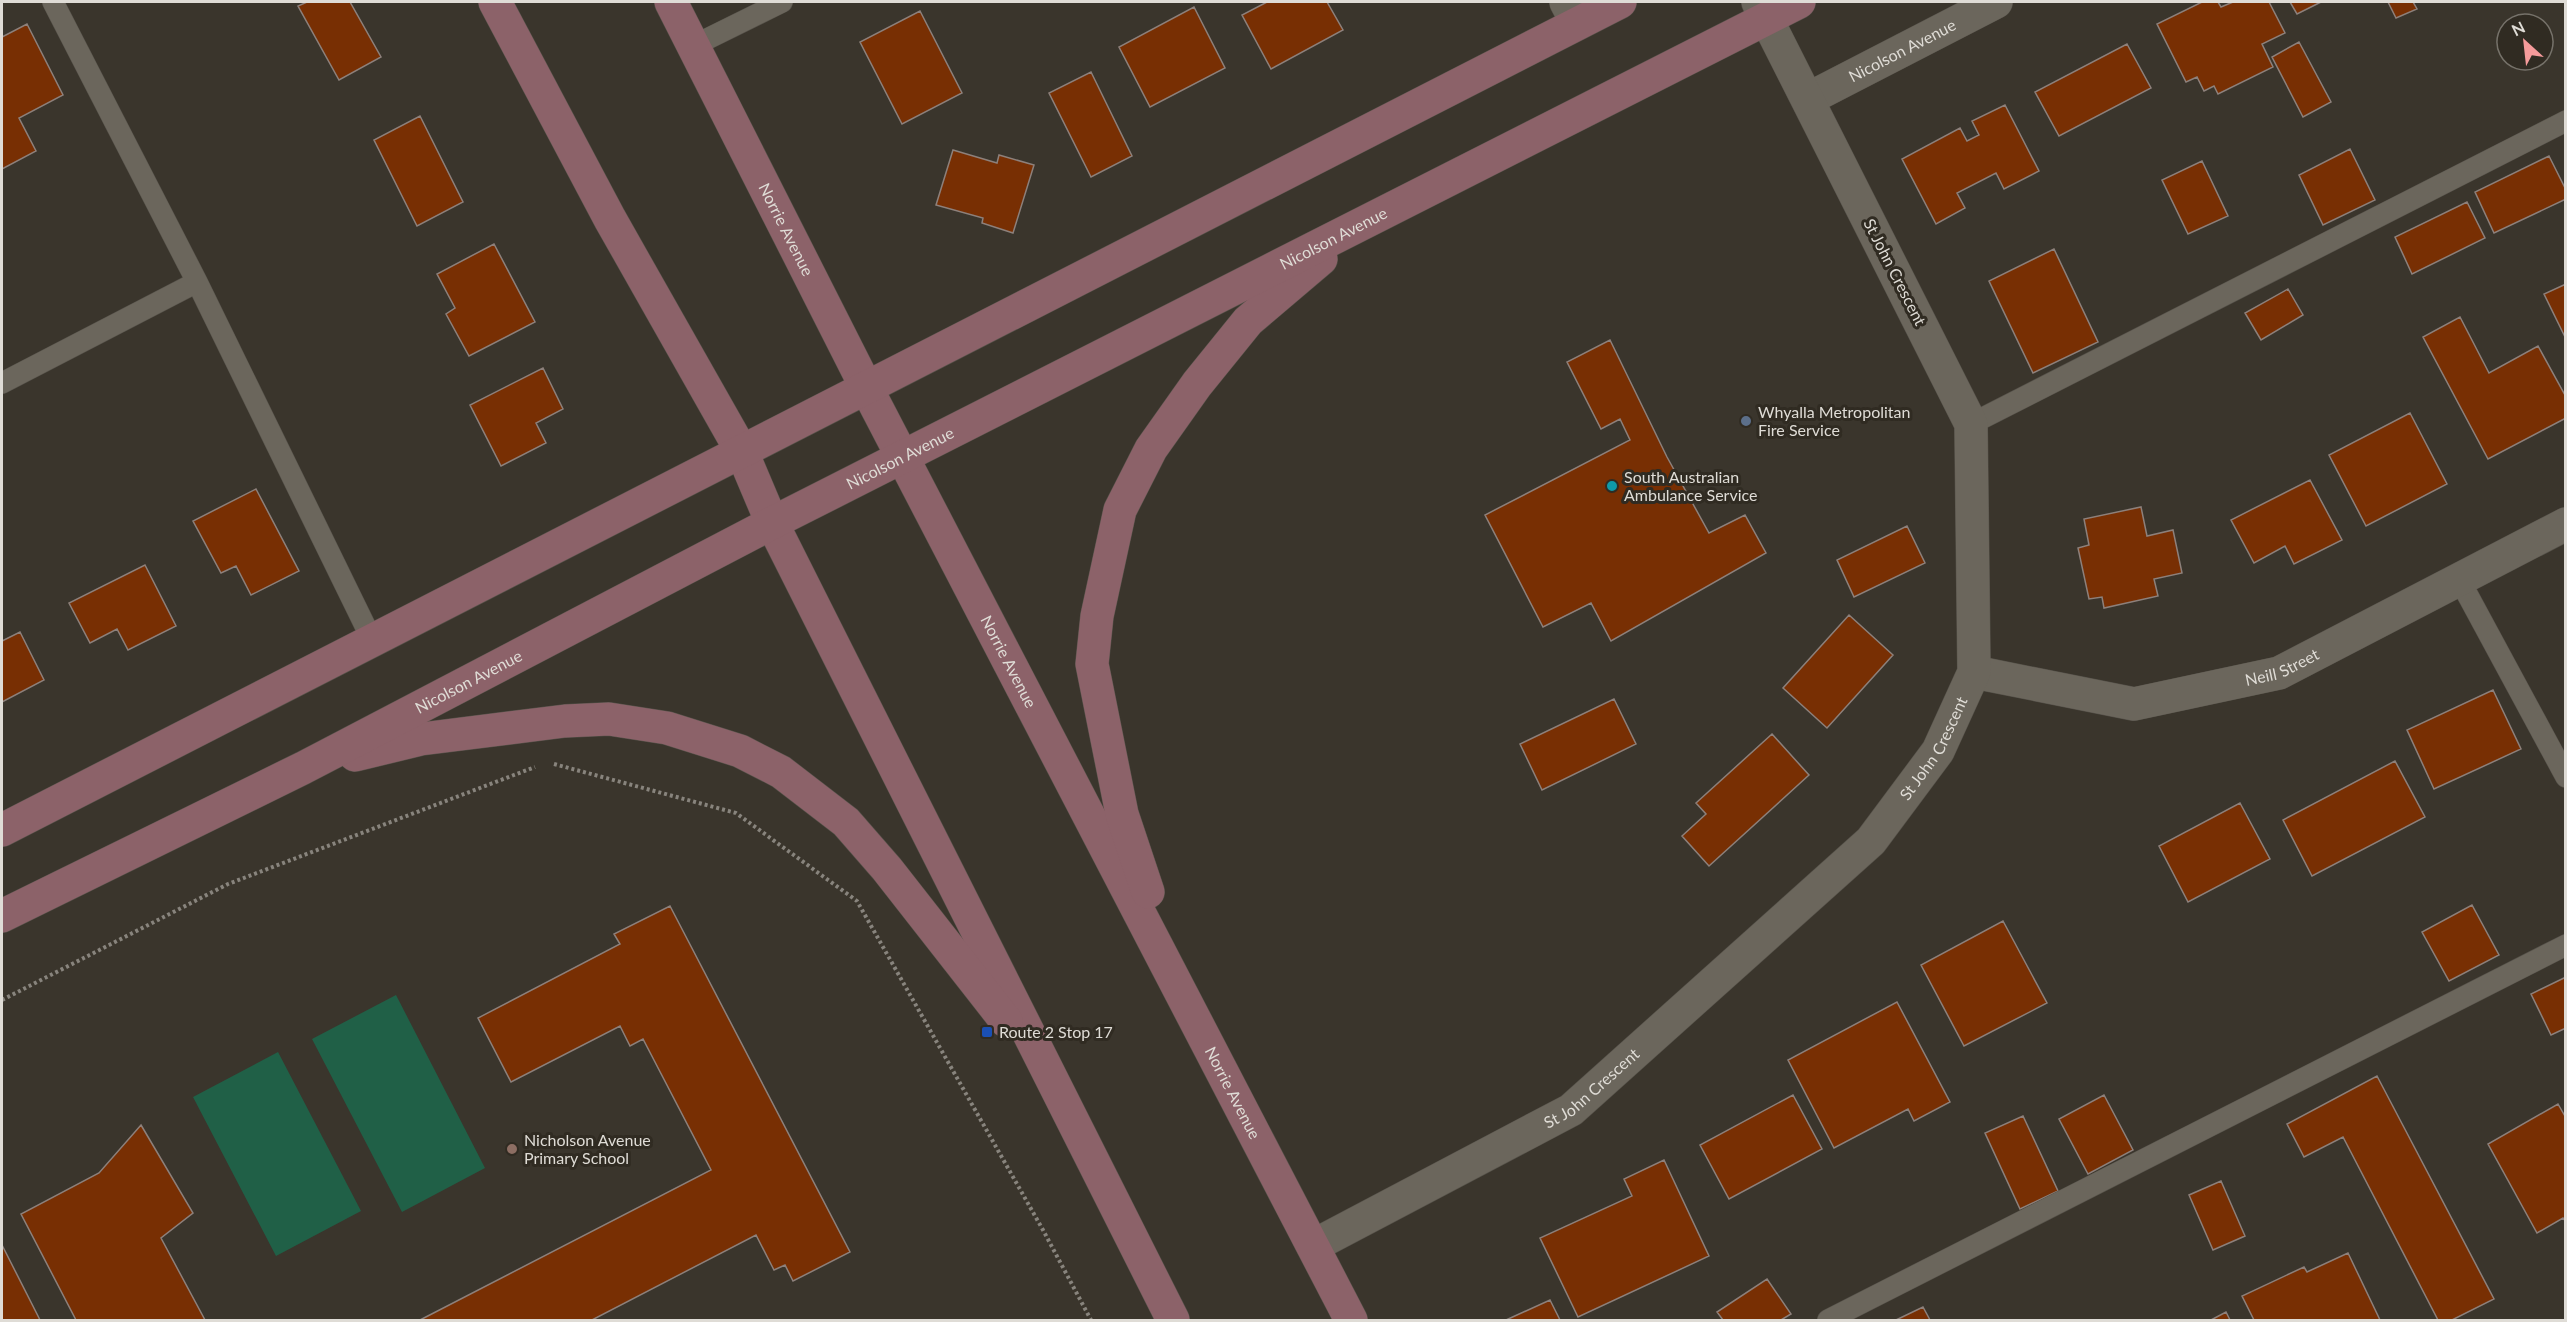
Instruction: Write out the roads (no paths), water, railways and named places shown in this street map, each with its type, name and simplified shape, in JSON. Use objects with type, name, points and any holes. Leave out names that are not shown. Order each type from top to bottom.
[{"type":"main road","points":[[495,2],[610,219],[742,452],[772,523],[1173,1320]]},
{"type":"main road","name":"Norrie Avenue","points":[[671,2],[866,387],[1351,1320]]},
{"type":"main road","points":[[2,830],[742,452],[1571,13],[1620,2]]},
{"type":"main road","name":"Nicolson Avenue","points":[[2,916],[303,768],[772,523],[1364,223],[1763,10],[1799,2]]},
{"type":"main road","points":[[1180,990],[1122,814],[1092,664],[1097,616],[1120,510],[1151,449],[1197,384],[1248,321],[1364,223]]},
{"type":"main road","points":[[303,768],[421,739],[565,721],[609,719],[667,728],[740,751],[781,772],[846,822],[887,869],[1051,1079]]},
{"type":"street","name":"Nicolson Avenue","points":[[1808,99],[1996,2]]},
{"type":"street","name":"St John Crescent","points":[[1313,1246],[1571,1110],[1871,841],[1938,751],[1974,672],[1971,424],[1763,10]]},
{"type":"street","name":"Neill Street","points":[[1974,672],[2134,704],[2279,673],[2565,524]]},
{"type":"lane","points":[[53,2],[197,282],[373,642]]},
{"type":"lane","points":[[693,46],[782,2]]},
{"type":"lane","points":[[1971,424],[2565,121]]},
{"type":"lane","points":[[2,383],[197,282]]},
{"type":"lane","points":[[2459,579],[2565,777]]},
{"type":"lane","points":[[1828,1320],[2565,945]]},
{"type":"place","name":"Whyalla Metropolitan Fire Service","points":[[1746,421]]},
{"type":"place","name":"South Australian Ambulance Service","points":[[1612,486]]},
{"type":"place","name":"Route 2 Stop 17","points":[[987,1032]]},
{"type":"place","name":"Nicholson Avenue Primary School","points":[[512,1149]]}]
